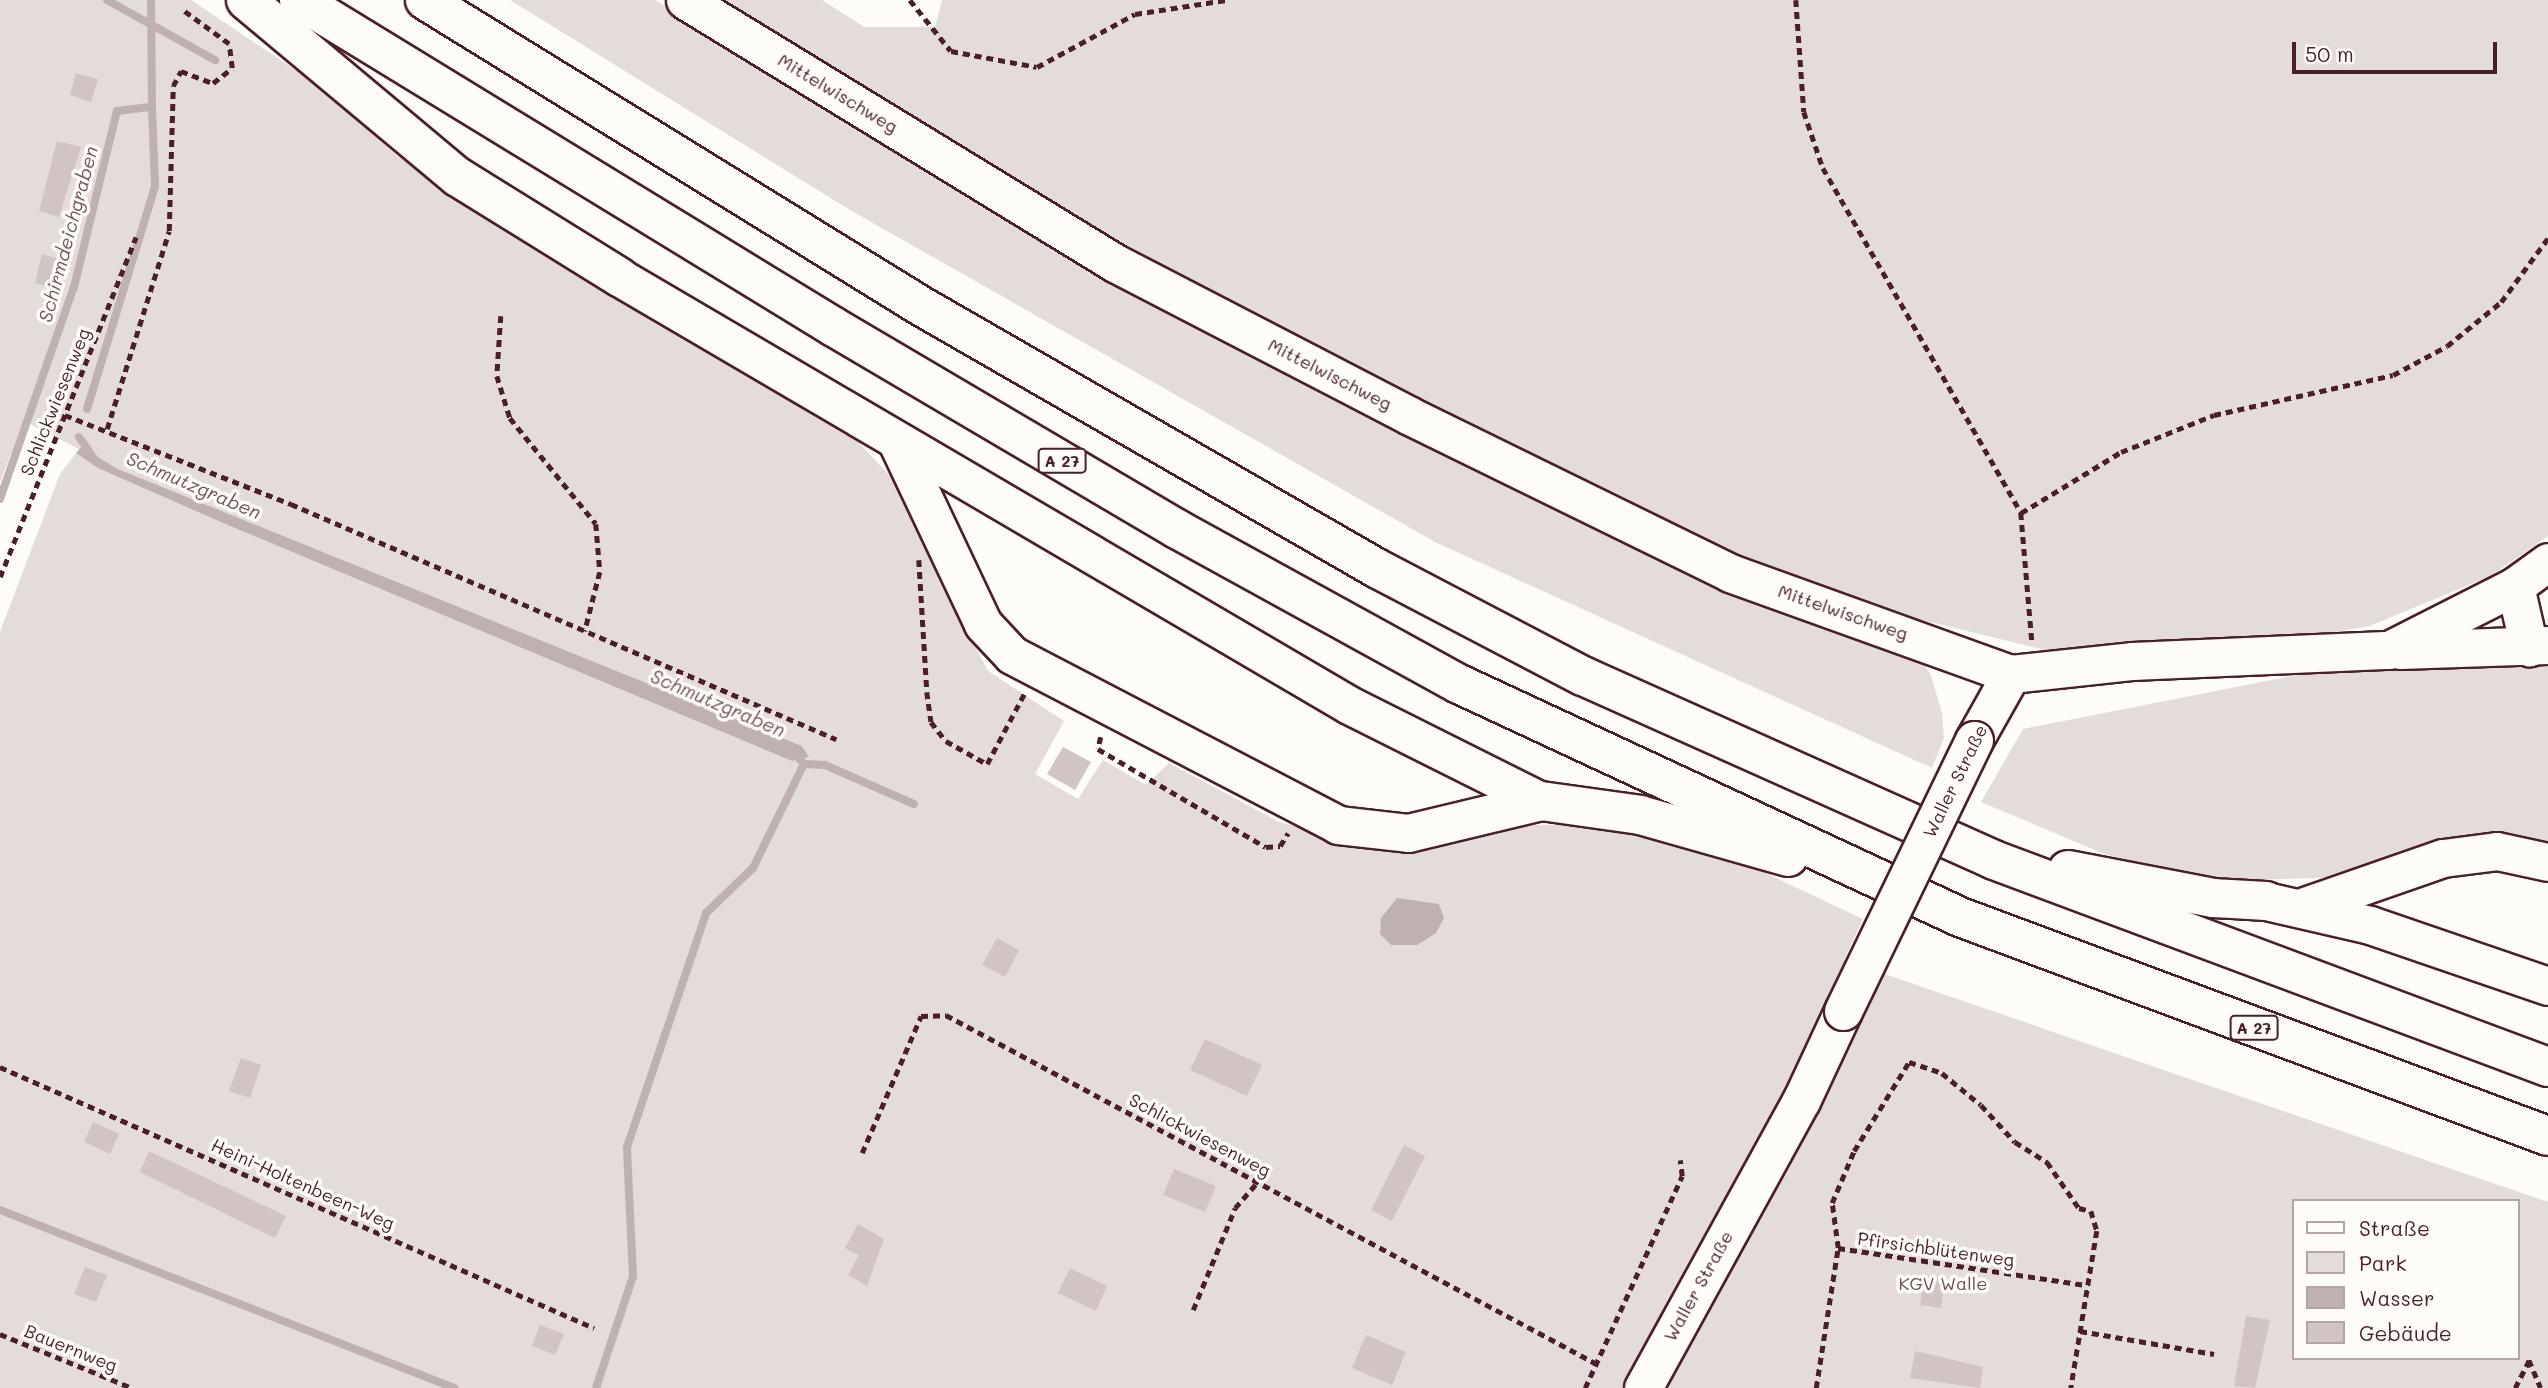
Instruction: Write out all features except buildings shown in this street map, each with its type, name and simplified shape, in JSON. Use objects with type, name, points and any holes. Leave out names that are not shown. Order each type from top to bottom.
[{"type":"highway","points":[[246,0],[458,177],[619,277]]},
{"type":"highway","name":"A 27","points":[[299,0],[1177,529],[1459,684],[1960,917],[2548,1136]]},
{"type":"highway","points":[[425,0],[921,306],[1378,569],[1583,676],[1994,860],[2548,1067]]},
{"type":"highway","points":[[1541,801],[1640,815],[1753,851],[1854,869]]},
{"type":"highway","points":[[1994,860],[2213,898],[2284,904]]},
{"type":"street","name":"Mittelwischweg","points":[[685,0],[1115,263],[1410,416],[1730,573],[2011,674]]},
{"type":"street","points":[[619,277],[898,444],[1349,705],[1541,801]]},
{"type":"street","points":[[898,444],[983,624],[1012,655],[1032,686],[1304,807],[1338,825],[1408,833],[1541,801]]},
{"type":"street","points":[[2389,650],[2515,586],[2548,562]]},
{"type":"street","points":[[2011,674],[2133,661],[2538,646],[2515,586]]},
{"type":"street","name":"Waller Straße","points":[[1643,1388],[1801,1101],[1974,740],[2011,674]]},
{"type":"street","points":[[2284,904],[2443,858],[2497,851],[2548,862]]},
{"type":"street","points":[[2284,904],[2548,986]]},
{"type":"path","points":[[910,0],[951,51],[1037,67],[1135,14],[1226,0]]},
{"type":"path","points":[[1796,0],[1804,112],[1823,167],[2021,513],[2035,637],[2011,674]]},
{"type":"path","points":[[107,429],[169,230],[173,86],[181,71],[213,83],[232,68],[229,44],[184,11]]},
{"type":"path","name":"Schlickwiesenweg","points":[[0,577],[136,237]]},
{"type":"path","points":[[2021,513],[2121,452],[2214,415],[2393,375],[2447,346],[2501,302],[2548,238]]},
{"type":"path","points":[[501,316],[498,376],[510,418],[596,524],[600,572],[585,631]]},
{"type":"path","points":[[65,415],[107,429],[836,739]]},
{"type":"path","points":[[947,547],[923,553],[917,564],[931,722],[946,741],[986,764],[1032,686]]},
{"type":"path","points":[[1094,733],[1101,737],[1098,749],[1266,847],[1280,846],[1304,807]]},
{"type":"path","name":"Schlickwiesenweg","points":[[862,1153],[921,1016],[946,1015],[1595,1363]]},
{"type":"path","points":[[1838,1248],[1836,1191],[1909,1062],[1942,1073],[1981,1105],[2015,1142],[2047,1162],[2079,1208],[2091,1211],[2097,1231],[2071,1388]]},
{"type":"path","name":"Heini-Holtenbeen-Weg","points":[[0,1067],[594,1328]]},
{"type":"path","points":[[1585,1388],[1682,1176],[1680,1160]]},
{"type":"path","points":[[1193,1310],[1235,1208],[1258,1182]]},
{"type":"path","name":"Pfirsichblütenweg","points":[[1816,1388],[1838,1248],[2087,1285]]},
{"type":"path","points":[[2080,1331],[2214,1354]]},
{"type":"path","name":"Bauernweg","points":[[0,1334],[132,1388]]},
{"type":"path","points":[[2515,1388],[2529,1360],[2541,1388]]},
{"type":"green space","name":"KGV Walle","points":[[0,0],[191,0],[312,81],[396,155],[488,218],[849,432],[905,492],[931,544],[930,559],[988,671],[1064,721],[1035,774],[1078,799],[1103,760],[1146,785],[1169,763],[1279,822],[1364,844],[1526,825],[1592,825],[1660,835],[1757,869],[1863,919],[1844,960],[2548,1202],[2548,1388],[0,1388],[0,632],[60,474],[76,453],[230,526],[792,761],[809,757],[802,746],[118,469],[24,421],[0,482]]},
{"type":"green space","points":[[510,0],[655,0],[1094,263],[1912,650],[1930,673],[1942,713],[1944,738],[1932,768],[1435,542],[850,210]]},
{"type":"green space","points":[[718,0],[822,0],[864,27],[935,27],[942,0],[2548,0],[2548,536],[2490,576],[2370,626],[2269,643],[2058,653],[1885,611],[1663,527],[1203,287],[943,142]]},
{"type":"green space","points":[[2548,667],[2548,842],[2491,835],[2338,877],[2202,882],[2102,853],[1981,802],[2023,729],[2317,671]]},
{"type":"water","points":[[81,447],[118,469],[802,746],[809,757],[792,761],[230,526],[98,468],[76,453]]},
{"type":"water","points":[[1397,898],[1439,904],[1444,918],[1436,933],[1417,945],[1391,945],[1380,934],[1381,918]]},
{"type":"waterway","points":[[107,0],[215,60]]},
{"type":"waterway","name":"Schirmdeichgraben","points":[[0,499],[74,287],[117,111],[152,107],[151,0]]},
{"type":"waterway","name":"Schmutzgraben","points":[[87,409],[155,186],[152,107]]},
{"type":"waterway","name":"Schmutzgraben","points":[[79,437],[93,457]]},
{"type":"waterway","name":"Schmutzgraben","points":[[596,1388],[633,1276],[627,1147],[706,913],[753,868],[804,764],[794,753]]},
{"type":"waterway","points":[[804,764],[825,765],[914,804]]},
{"type":"waterway","points":[[0,1210],[454,1388]]}]
